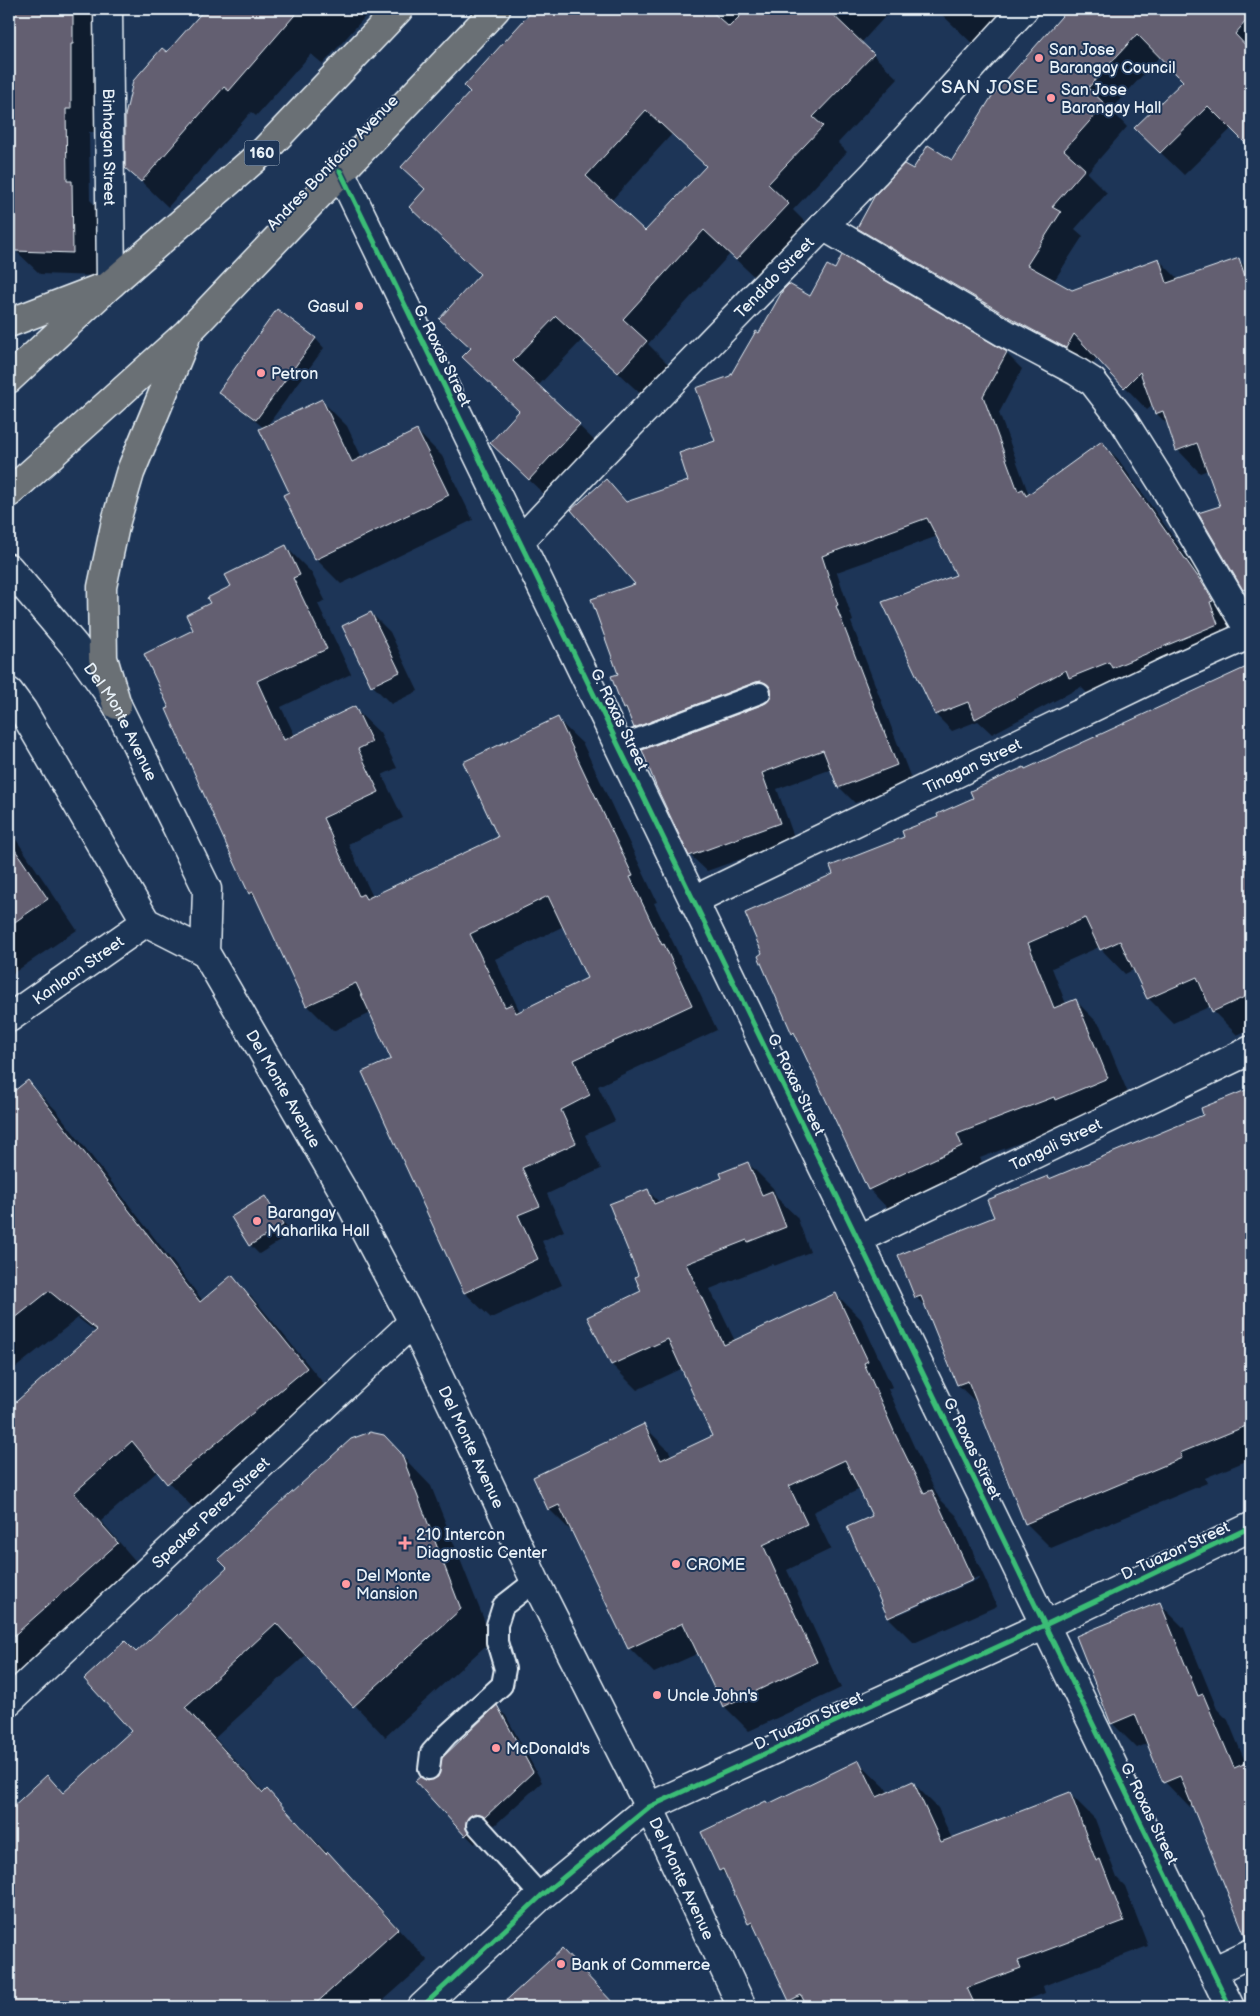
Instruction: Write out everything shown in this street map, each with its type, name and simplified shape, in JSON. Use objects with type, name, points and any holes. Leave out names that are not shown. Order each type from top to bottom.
[{"type":"main road","name":"160","points":[[9,379],[111,284],[265,150],[399,9]]},
{"type":"main road","name":"Andres Bonifacio Avenue","points":[[9,493],[187,334],[496,9]]},
{"type":"main road","points":[[9,323],[111,284]]},
{"type":"main road","points":[[117,705],[103,658],[102,587],[116,521],[130,472],[187,334]]},
{"type":"street","name":"Binhagan Street","points":[[108,9],[111,284]]},
{"type":"street","name":"Tendido Street","points":[[520,541],[875,173],[1024,9]]},
{"type":"street","name":"G. Roxas Street","points":[[340,171],[1230,2007]]},
{"type":"street","points":[[823,226],[1008,335],[1093,382],[1129,429],[1251,634]]},
{"type":"street","name":"Del Monte Avenue","points":[[9,568],[74,645],[117,705],[207,889],[205,952],[349,1200],[412,1322],[535,1581],[649,1807],[742,2007]]},
{"type":"street","name":"Tinagan Street","points":[[694,900],[1166,672],[1251,634]]},
{"type":"street","points":[[12,698],[146,922],[205,952]]},
{"type":"street","name":"Kanlaon Street","points":[[9,1018],[146,922]]},
{"type":"street","name":"Tangali Street","points":[[858,1239],[1251,1050]]},
{"type":"street","name":"Speaker Perez Street","points":[[9,1701],[412,1322]]},
{"type":"street","name":"D. Tuazon Street","points":[[422,2007],[541,1896],[649,1807],[1045,1625],[1251,1527]]},
{"type":"street","points":[[1213,1971],[1251,1953]]},
{"type":"lane","points":[[619,746],[760,693]]},
{"type":"lane","points":[[429,1768],[431,1753],[436,1747],[502,1686],[505,1669],[497,1642],[497,1625],[503,1606],[535,1581]]},
{"type":"lane","points":[[477,1824],[541,1896]]},
{"type":"building","points":[[9,9],[73,9],[71,109],[66,109],[67,181],[72,181],[73,253],[15,251],[15,216],[9,216]]},
{"type":"building","points":[[205,9],[300,9],[229,91],[224,87],[141,182],[125,168],[125,116],[133,81],[162,48],[167,52]]},
{"type":"building","points":[[534,9],[709,9],[729,27],[747,9],[827,9],[874,54],[813,117],[823,126],[768,184],[789,204],[736,260],[704,230],[623,319],[647,341],[618,373],[556,316],[513,361],[580,424],[529,480],[490,443],[519,411],[462,357],[471,348],[439,319],[480,274],[409,207],[425,189],[401,167],[470,92],[464,86]],"holes":[[[646,110],[706,166],[645,231],[586,176]]]},
{"type":"building","points":[[1068,9],[1251,9],[1251,15],[1235,34],[1251,51],[1251,149],[1208,106],[1160,153],[1134,128],[1183,81],[1137,34],[1088,88],[1105,104],[1064,150],[1085,169],[1052,207],[1061,212],[1027,265],[1072,290],[1159,258],[1167,283],[1239,258],[1251,294],[1251,587],[1243,590],[1198,513],[1220,506],[1197,443],[1176,451],[1163,411],[1155,414],[1140,372],[1124,388],[1074,334],[1066,348],[857,228],[875,195],[904,164],[913,169],[928,145],[952,160],[992,96]]},
{"type":"building","points":[[842,255],[1007,352],[983,396],[1018,491],[1023,489],[1026,496],[1102,441],[1203,584],[1213,601],[1210,602],[1218,624],[1112,668],[1109,662],[1069,678],[1066,670],[975,719],[968,702],[935,715],[882,602],[956,575],[927,518],[822,556],[838,605],[836,606],[897,765],[838,788],[823,750],[762,773],[780,823],[689,856],[656,786],[642,750],[764,704],[769,700],[771,689],[761,681],[756,682],[634,728],[626,708],[623,709],[611,676],[618,674],[591,599],[635,584],[571,510],[606,479],[626,502],[688,481],[679,453],[715,441],[696,388],[730,376],[756,331],[759,333],[783,290],[789,284],[810,296],[827,265],[835,269]]},
{"type":"building","name":"Petron","points":[[277,309],[316,338],[256,420],[218,392]]},
{"type":"building","points":[[322,399],[352,462],[417,430],[449,495],[315,560],[283,495],[289,492],[259,429]]},
{"type":"building","points":[[286,545],[300,575],[293,578],[327,649],[257,681],[284,740],[355,706],[372,742],[358,749],[379,792],[323,818],[359,896],[363,894],[366,899],[498,837],[463,762],[558,717],[633,876],[630,877],[692,1005],[574,1060],[590,1095],[561,1110],[576,1143],[522,1168],[540,1206],[518,1215],[538,1259],[464,1293],[362,1072],[391,1059],[356,983],[306,1006],[253,892],[249,894],[220,831],[166,709],[169,708],[144,654],[193,630],[186,615],[210,603],[207,598],[231,586],[225,575]],"holes":[[[548,896],[587,978],[516,1013],[512,1004],[505,1007],[470,934]]]},
{"type":"building","points":[[371,612],[400,672],[371,686],[342,626]]},
{"type":"building","points":[[1251,665],[1251,994],[1212,1012],[1197,977],[1147,999],[1120,941],[1100,950],[1085,918],[1028,943],[1054,1008],[1076,999],[1108,1078],[1055,1100],[1054,1097],[957,1134],[962,1146],[868,1190],[794,1032],[792,1034],[758,956],[762,953],[745,913],[833,874],[830,866],[904,837],[902,831],[938,817],[937,814],[973,798],[970,791],[1024,767],[1025,769]]},
{"type":"building","points":[[9,841],[48,899],[9,926]]},
{"type":"building","points":[[28,1080],[200,1302],[232,1275],[307,1368],[167,1484],[132,1441],[74,1493],[118,1543],[9,1640],[9,1408],[97,1330],[49,1291],[9,1323],[9,1095]]},
{"type":"building","points":[[1251,1088],[1251,1424],[1180,1453],[1182,1458],[1025,1524],[968,1381],[957,1385],[921,1296],[915,1298],[898,1255],[994,1217],[987,1200],[1048,1176],[1049,1179],[1203,1115],[1201,1108]]},
{"type":"building","points":[[748,1162],[762,1195],[772,1191],[786,1227],[686,1264],[724,1345],[836,1293],[868,1361],[864,1363],[896,1436],[924,1493],[932,1490],[973,1580],[888,1618],[847,1527],[872,1516],[845,1460],[789,1486],[807,1524],[763,1545],[817,1662],[723,1707],[683,1623],[628,1649],[559,1505],[548,1510],[533,1477],[644,1424],[661,1460],[712,1436],[668,1339],[611,1365],[587,1317],[641,1291],[635,1277],[638,1275],[609,1204],[648,1189],[654,1204],[722,1178],[720,1173]]},
{"type":"building","name":"Barangay Maharlika Hall","points":[[265,1196],[283,1225],[249,1246],[231,1217]]},
{"type":"building","points":[[370,1432],[384,1435],[401,1453],[461,1609],[353,1707],[276,1623],[185,1707],[263,1793],[267,1789],[398,1929],[312,2007],[9,2007],[9,1810],[47,1775],[63,1793],[131,1731],[84,1679],[125,1641],[136,1652],[227,1568],[218,1559],[351,1439]]},
{"type":"building","points":[[1160,1602],[1198,1696],[1203,1694],[1234,1768],[1251,1761],[1251,1938],[1246,1938],[1180,1776],[1163,1783],[1135,1714],[1111,1724],[1076,1636]]},
{"type":"building","points":[[497,1705],[533,1772],[485,1817],[475,1813],[469,1817],[465,1827],[468,1833],[465,1836],[415,1781],[420,1777],[428,1781],[438,1777],[442,1758]]},
{"type":"building","points":[[859,1760],[877,1797],[913,1781],[941,1842],[1070,1792],[1096,1861],[1100,1859],[1124,1921],[1018,1961],[1021,1968],[967,1988],[976,2007],[807,2007],[801,1995],[789,2001],[752,1922],[748,1924],[723,1869],[719,1871],[701,1832],[766,1801],[768,1804]]},
{"type":"building","name":"Bank of Commerce","points":[[562,1949],[617,2007],[499,2007]]},
{"type":"cycle path","points":[[340,171],[1230,2007]]},
{"type":"cycle path","points":[[422,2007],[541,1896],[649,1807],[1045,1625],[1251,1527]]},
{"type":"place","name":"San Jose Barangay Council","points":[[1039,58]]},
{"type":"place","name":"San Jose Barangay Hall","points":[[1051,98]]},
{"type":"place","name":"Gasul","points":[[359,306]]},
{"type":"place","name":"Petron","points":[[261,373]]},
{"type":"place","name":"Barangay Maharlika Hall","points":[[257,1221]]},
{"type":"place","name":"210 Intercon Diagnostic Center","points":[[405,1543]]},
{"type":"place","name":"CROME","points":[[676,1564]]},
{"type":"place","name":"Del Monte Mansion","points":[[346,1584]]},
{"type":"place","name":"Uncle John's","points":[[657,1695]]},
{"type":"place","name":"McDonald's","points":[[496,1748]]},
{"type":"place","name":"Bank of Commerce","points":[[561,1964]]},
{"type":"district","name":"SAN JOSE","points":[[990,86]]}]
